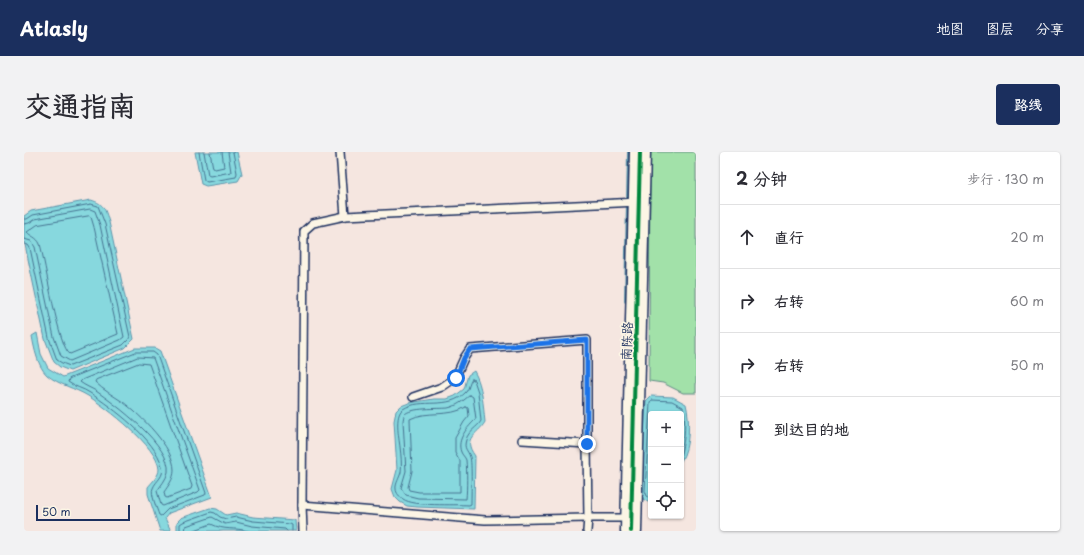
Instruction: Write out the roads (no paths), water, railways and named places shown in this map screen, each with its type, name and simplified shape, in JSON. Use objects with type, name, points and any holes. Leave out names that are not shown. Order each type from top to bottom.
[{"type":"street","name":"南陈路","points":[[627,521],[632,202],[640,152]]},
{"type":"lane","points":[[340,152],[345,216]]},
{"type":"lane","points":[[303,531],[304,232],[313,223],[345,216],[632,202]]},
{"type":"lane","points":[[413,397],[442,387],[456,378],[464,358],[470,349],[587,340],[587,531]]},
{"type":"lane","points":[[522,440],[587,444]]},
{"type":"lane","points":[[302,505],[485,520],[588,518],[627,521]]},
{"type":"water","points":[[195,152],[237,152],[242,174],[238,181],[206,186],[201,184]]},
{"type":"water","points":[[91,200],[102,206],[109,222],[134,339],[125,348],[70,371],[60,367],[54,362],[45,339],[24,240],[24,216],[31,211]]},
{"type":"water","points":[[37,333],[41,354],[48,368],[63,377],[135,348],[155,348],[160,351],[212,497],[169,513],[165,518],[171,531],[160,531],[148,494],[148,487],[159,472],[156,460],[150,450],[130,428],[107,409],[88,396],[57,381],[44,372],[37,357],[32,336]]},
{"type":"water","points":[[474,371],[481,390],[485,422],[470,440],[471,450],[475,456],[474,509],[407,506],[395,497],[392,489],[397,470],[394,421],[396,411],[401,406],[409,403],[434,399],[447,399],[455,396],[464,389],[468,375]]},
{"type":"water","points":[[651,396],[673,397],[686,404],[688,418],[688,441],[684,455],[684,411],[648,411],[648,502],[643,499],[641,492],[646,401]]},
{"type":"water","points":[[210,508],[217,509],[226,515],[236,513],[253,517],[295,520],[296,531],[177,531],[177,522],[181,518]]},
{"type":"waterway","points":[[626,301],[629,152]]}]
